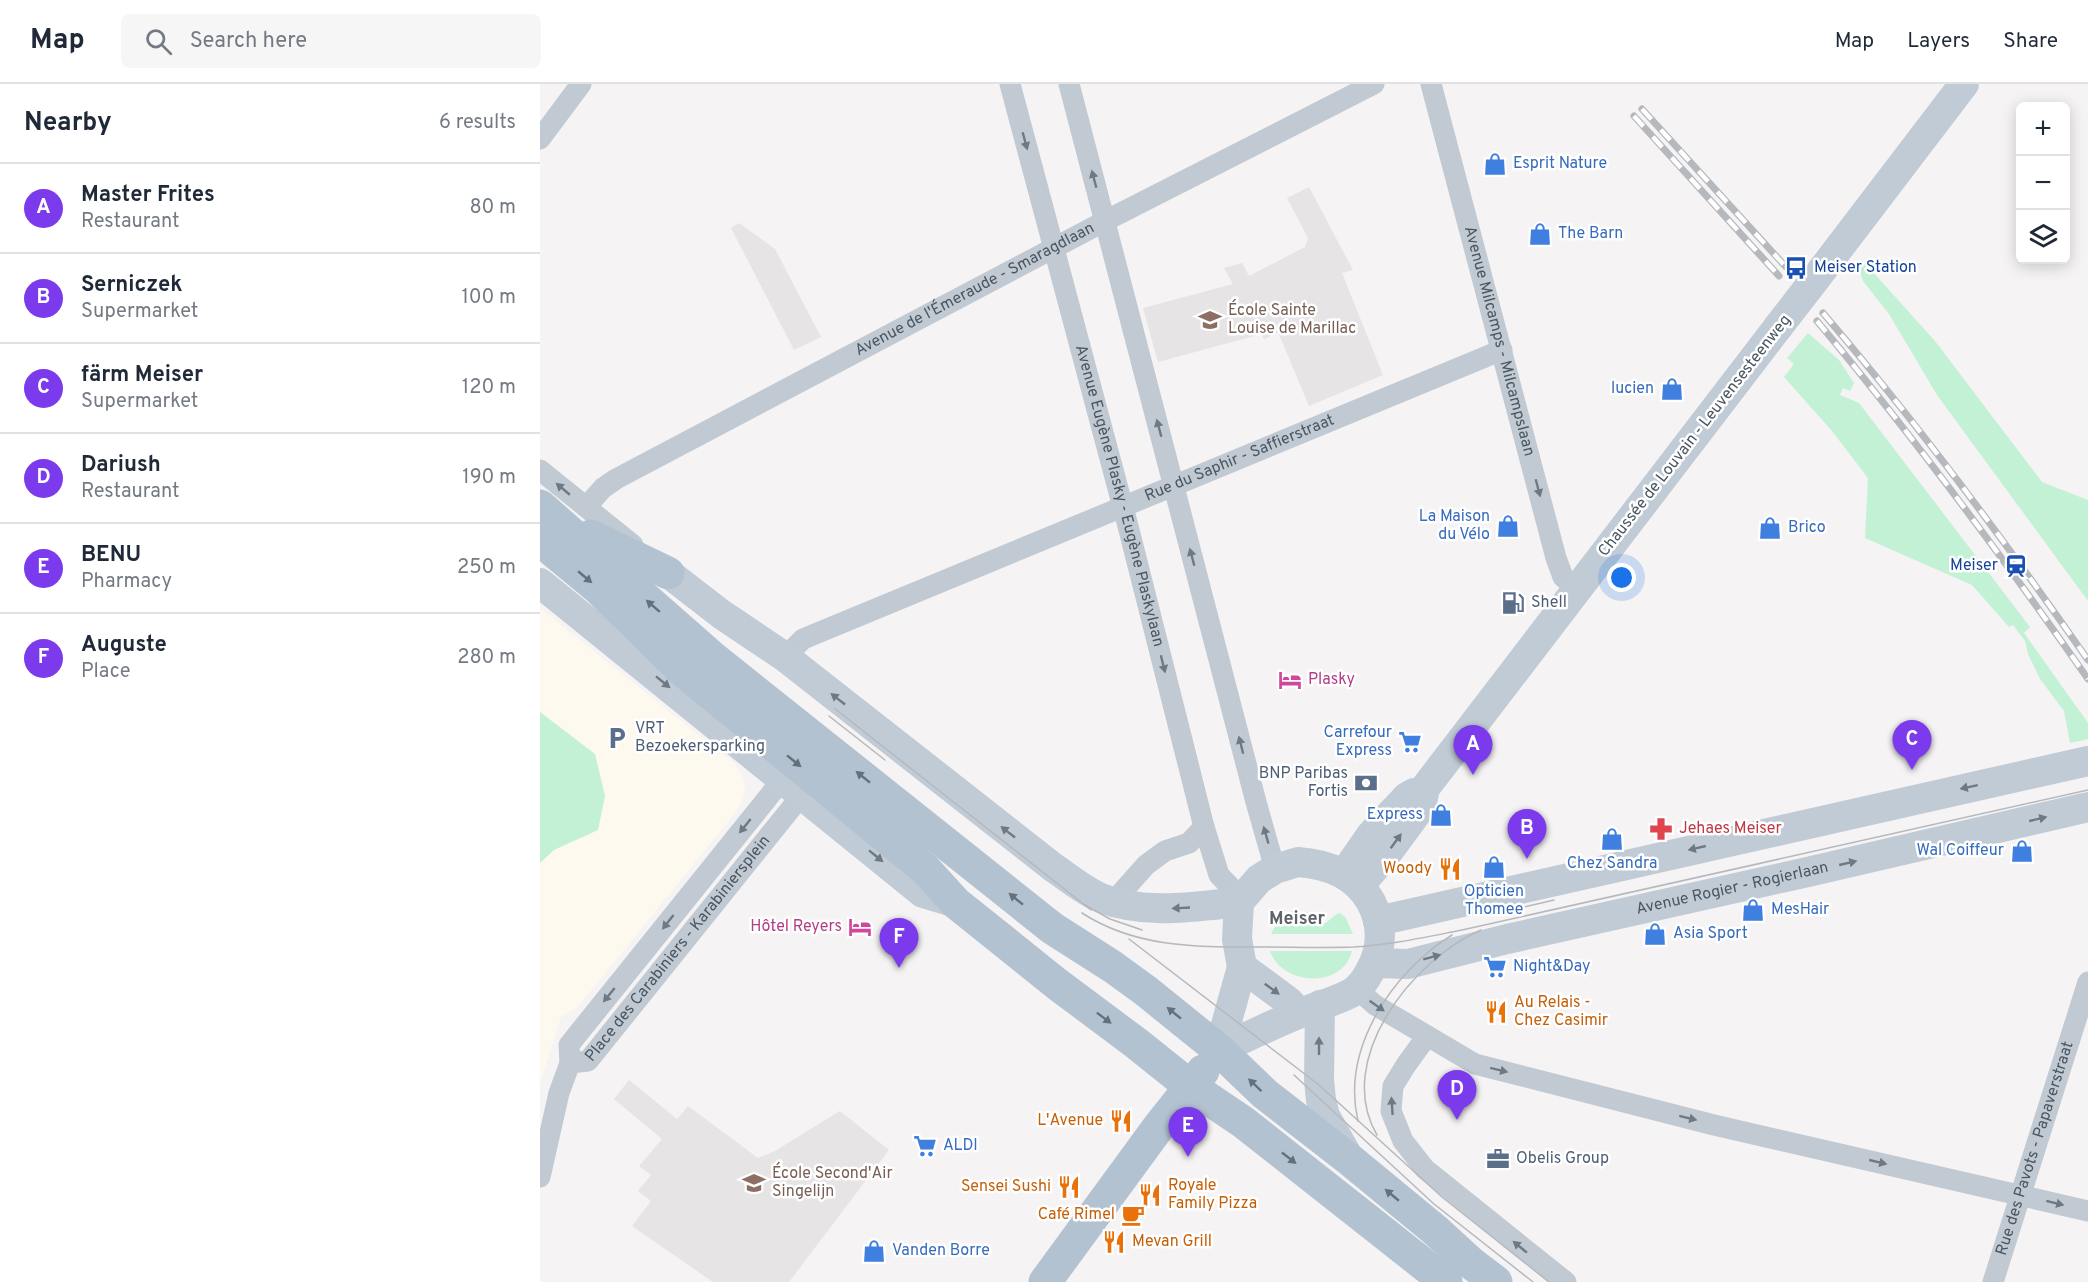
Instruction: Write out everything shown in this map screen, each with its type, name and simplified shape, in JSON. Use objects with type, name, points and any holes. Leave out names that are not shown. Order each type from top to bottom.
[{"type":"main road","name":"Chaussée de Louvain - Leuvensesteenweg","points":[[1352,880],[1371,835],[1407,797],[1425,788],[1964,84]]},
{"type":"main road","points":[[556,519],[668,573],[721,614],[785,657],[1054,868],[1090,893],[1120,894],[1155,908],[1182,908],[1240,901]]},
{"type":"main road","points":[[556,519],[598,588],[682,670],[925,869],[956,903],[1057,984],[1191,1087],[1243,1122],[1446,1282]]},
{"type":"main road","points":[[556,519],[713,658],[1052,928],[1122,973],[1219,1050],[1265,1094],[1350,1160],[1496,1282]]},
{"type":"main road","points":[[540,583],[922,893],[956,903]]},
{"type":"main road","points":[[1378,921],[2088,761]]},
{"type":"main road","name":"Avenue Rogier - Rogierlaan","points":[[1375,963],[1408,964],[2088,807]]},
{"type":"main road","points":[[1045,1282],[1160,1125],[1219,1050],[1242,967],[1237,939],[1240,901],[1259,879],[1275,869],[1298,862],[1314,863],[1352,880],[1366,893],[1378,921],[1381,944],[1375,963],[1366,979],[1357,989],[1219,1050]]},
{"type":"main road","points":[[1242,967],[1288,1000],[1310,1009]]},
{"type":"main road","points":[[1310,1009],[1318,1080],[1325,1116],[1350,1160]]},
{"type":"street","points":[[540,139],[580,84]]},
{"type":"street","name":"Avenue Eugène Plasky - Eugène Plaskylaan","points":[[1010,84],[1123,506],[1204,827],[1219,875],[1240,901]]},
{"type":"street","points":[[1069,84],[1275,869]]},
{"type":"street","name":"Avenue de l'Émeraude - Smaragdlaan","points":[[556,519],[616,479],[1053,248],[1374,84]]},
{"type":"street","name":"Avenue Milcamps - Milcampslaan","points":[[1431,84],[1563,578],[1577,589]]},
{"type":"street","name":"Rue du Saphir - Saffierstraat","points":[[785,657],[803,639],[1502,350]]},
{"type":"street","points":[[540,470],[556,519]]},
{"type":"street","name":"Place des Carabiniers - Karabiniersplein","points":[[540,1177],[559,1093],[570,1063],[569,1045],[791,788]]},
{"type":"street","points":[[1120,894],[1146,865],[1165,851],[1189,843],[1204,827]]},
{"type":"street","points":[[1189,843],[1213,854]]},
{"type":"street","name":"Rue des Pavots - Papaverstraat","points":[[1993,1282],[2088,982]]},
{"type":"street","points":[[1357,989],[1375,1005],[1475,1064],[1714,1125],[2088,1211]]},
{"type":"street","points":[[1427,1036],[1393,1086],[1391,1111],[1404,1141],[1425,1169],[1566,1282]]},
{"type":"shaded area","points":[[1309,187],[1353,270],[1342,273],[1383,375],[1309,406],[1278,332],[1265,339],[1261,329],[1257,331],[1258,335],[1158,362],[1143,308],[1233,284],[1224,268],[1242,263],[1249,276],[1305,247],[1308,238],[1287,198]]},
{"type":"shaded area","points":[[739,223],[775,249],[821,337],[794,350],[731,228]]},
{"type":"shaded area","points":[[540,608],[734,763],[742,774],[745,788],[742,802],[736,812],[577,1008],[561,1017],[540,1084]]},
{"type":"shaded area","name":"École Second'Air Singelijn","points":[[629,1080],[677,1119],[688,1106],[758,1158],[775,1151],[840,1111],[889,1150],[789,1282],[713,1282],[632,1226],[651,1201],[638,1191],[651,1175],[639,1166],[662,1139],[614,1099]]},
{"type":"green space","points":[[1862,260],[1935,341],[2042,482],[2088,500],[2088,601],[1937,395],[1889,314],[1863,281],[1858,266]]},
{"type":"green space","points":[[1808,333],[1839,360],[1854,383],[1850,391],[1843,388],[1840,395],[1859,403],[2030,627],[2024,633],[2088,723],[2088,739],[2070,743],[2064,711],[2040,679],[2028,654],[2025,641],[2013,625],[2009,627],[1972,585],[1865,538],[1868,478],[1832,431],[1784,377],[1794,364],[1787,358]]},
{"type":"green space","points":[[540,712],[595,754],[605,796],[598,830],[554,850],[540,863]]},
{"type":"green space","points":[[1292,911],[1318,925],[1340,913],[1346,918],[1353,934],[1271,934],[1278,921]]},
{"type":"green space","points":[[1270,951],[1352,951],[1346,963],[1337,972],[1325,977],[1312,978],[1287,971],[1277,963]]},
{"type":"tram line","points":[[834,708],[1091,910]]},
{"type":"tram line","points":[[829,716],[885,760]]},
{"type":"tram line","points":[[1082,913],[1103,925],[1124,933],[1167,943],[1235,947],[1354,947],[1381,944],[1462,930],[2088,790]]},
{"type":"tram line","points":[[1511,910],[1554,900]]},
{"type":"tram line","points":[[1085,905],[1110,919],[1142,930]]},
{"type":"tram line","points":[[1377,1135],[1366,1106],[1365,1075],[1373,1045],[1387,1015],[1407,988],[1430,964],[1455,944],[1481,930]]},
{"type":"tram line","points":[[1358,1121],[1355,1094],[1357,1067],[1364,1040],[1376,1015],[1391,991],[1410,970],[1452,935]]},
{"type":"tram line","points":[[1129,939],[1319,1085],[1442,1197],[1549,1282]]},
{"type":"tram line","points":[[1294,1075],[1434,1204],[1533,1282]]},
{"type":"railway","points":[[1642,109],[1786,267]]},
{"type":"railway","points":[[1634,116],[1779,276]]},
{"type":"railway","points":[[1823,313],[1893,397],[1960,484],[2088,660]]},
{"type":"railway","points":[[1817,321],[1956,497],[2088,679]]},
{"type":"place","name":"Esprit Nature","points":[[1495,164]]},
{"type":"place","name":"The Barn","points":[[1540,234]]},
{"type":"place","name":"Meiser Station","points":[[1796,268]]},
{"type":"place","name":"École Sainte Louise de Marillac","points":[[1210,320]]},
{"type":"place","name":"lucien","points":[[1672,389]]},
{"type":"place","name":"La Maison du Vélo","points":[[1508,526]]},
{"type":"place","name":"Brico","points":[[1770,528]]},
{"type":"place","name":"Meiser","points":[[2016,566]]},
{"type":"place","name":"Shell","points":[[1513,603]]},
{"type":"place","name":"Plasky","points":[[1290,680]]},
{"type":"place","name":"VRT Bezoekersparking","points":[[617,738]]},
{"type":"place","name":"Carrefour Express","points":[[1410,742]]},
{"type":"place","name":"färm Meiser","points":[[1912,770]]},
{"type":"place","name":"Master Frites","points":[[1473,775]]},
{"type":"place","name":"BNP Paribas Fortis","points":[[1366,783]]},
{"type":"place","name":"Express","points":[[1441,815]]},
{"type":"place","name":"Jehaes Meiser","points":[[1661,829]]},
{"type":"place","name":"Chez Sandra","points":[[1612,839]]},
{"type":"place","name":"Wal Coiffeur","points":[[2022,851]]},
{"type":"place","name":"Serniczek","points":[[1527,859]]},
{"type":"place","name":"Opticien Thomee","points":[[1494,867]]},
{"type":"place","name":"Woody","points":[[1450,869]]},
{"type":"place","name":"MesHair","points":[[1753,910]]},
{"type":"place","name":"Hôtel Reyers","points":[[860,927]]},
{"type":"place","name":"Asia Sport","points":[[1655,934]]},
{"type":"place","name":"Night&Day","points":[[1495,967]]},
{"type":"place","name":"Auguste","points":[[899,968]]},
{"type":"place","name":"Au Relais - Chez Casimir","points":[[1496,1012]]},
{"type":"place","name":"Dariush","points":[[1457,1120]]},
{"type":"place","name":"L'Avenue","points":[[1121,1121]]},
{"type":"place","name":"ALDI","points":[[925,1146]]},
{"type":"place","name":"BENU","points":[[1188,1157]]},
{"type":"place","name":"Obelis Group","points":[[1498,1159]]},
{"type":"place","name":"École Second'Air Singelijn","points":[[754,1183]]},
{"type":"place","name":"Sensei Sushi","points":[[1069,1187]]},
{"type":"place","name":"Royale Family Pizza","points":[[1150,1195]]},
{"type":"place","name":"Café Rimel","points":[[1133,1215]]},
{"type":"place","name":"Mevan Grill","points":[[1114,1242]]},
{"type":"place","name":"Vanden Borre","points":[[874,1251]]},
{"type":"district","name":"Meiser","points":[[1297,919]]}]
